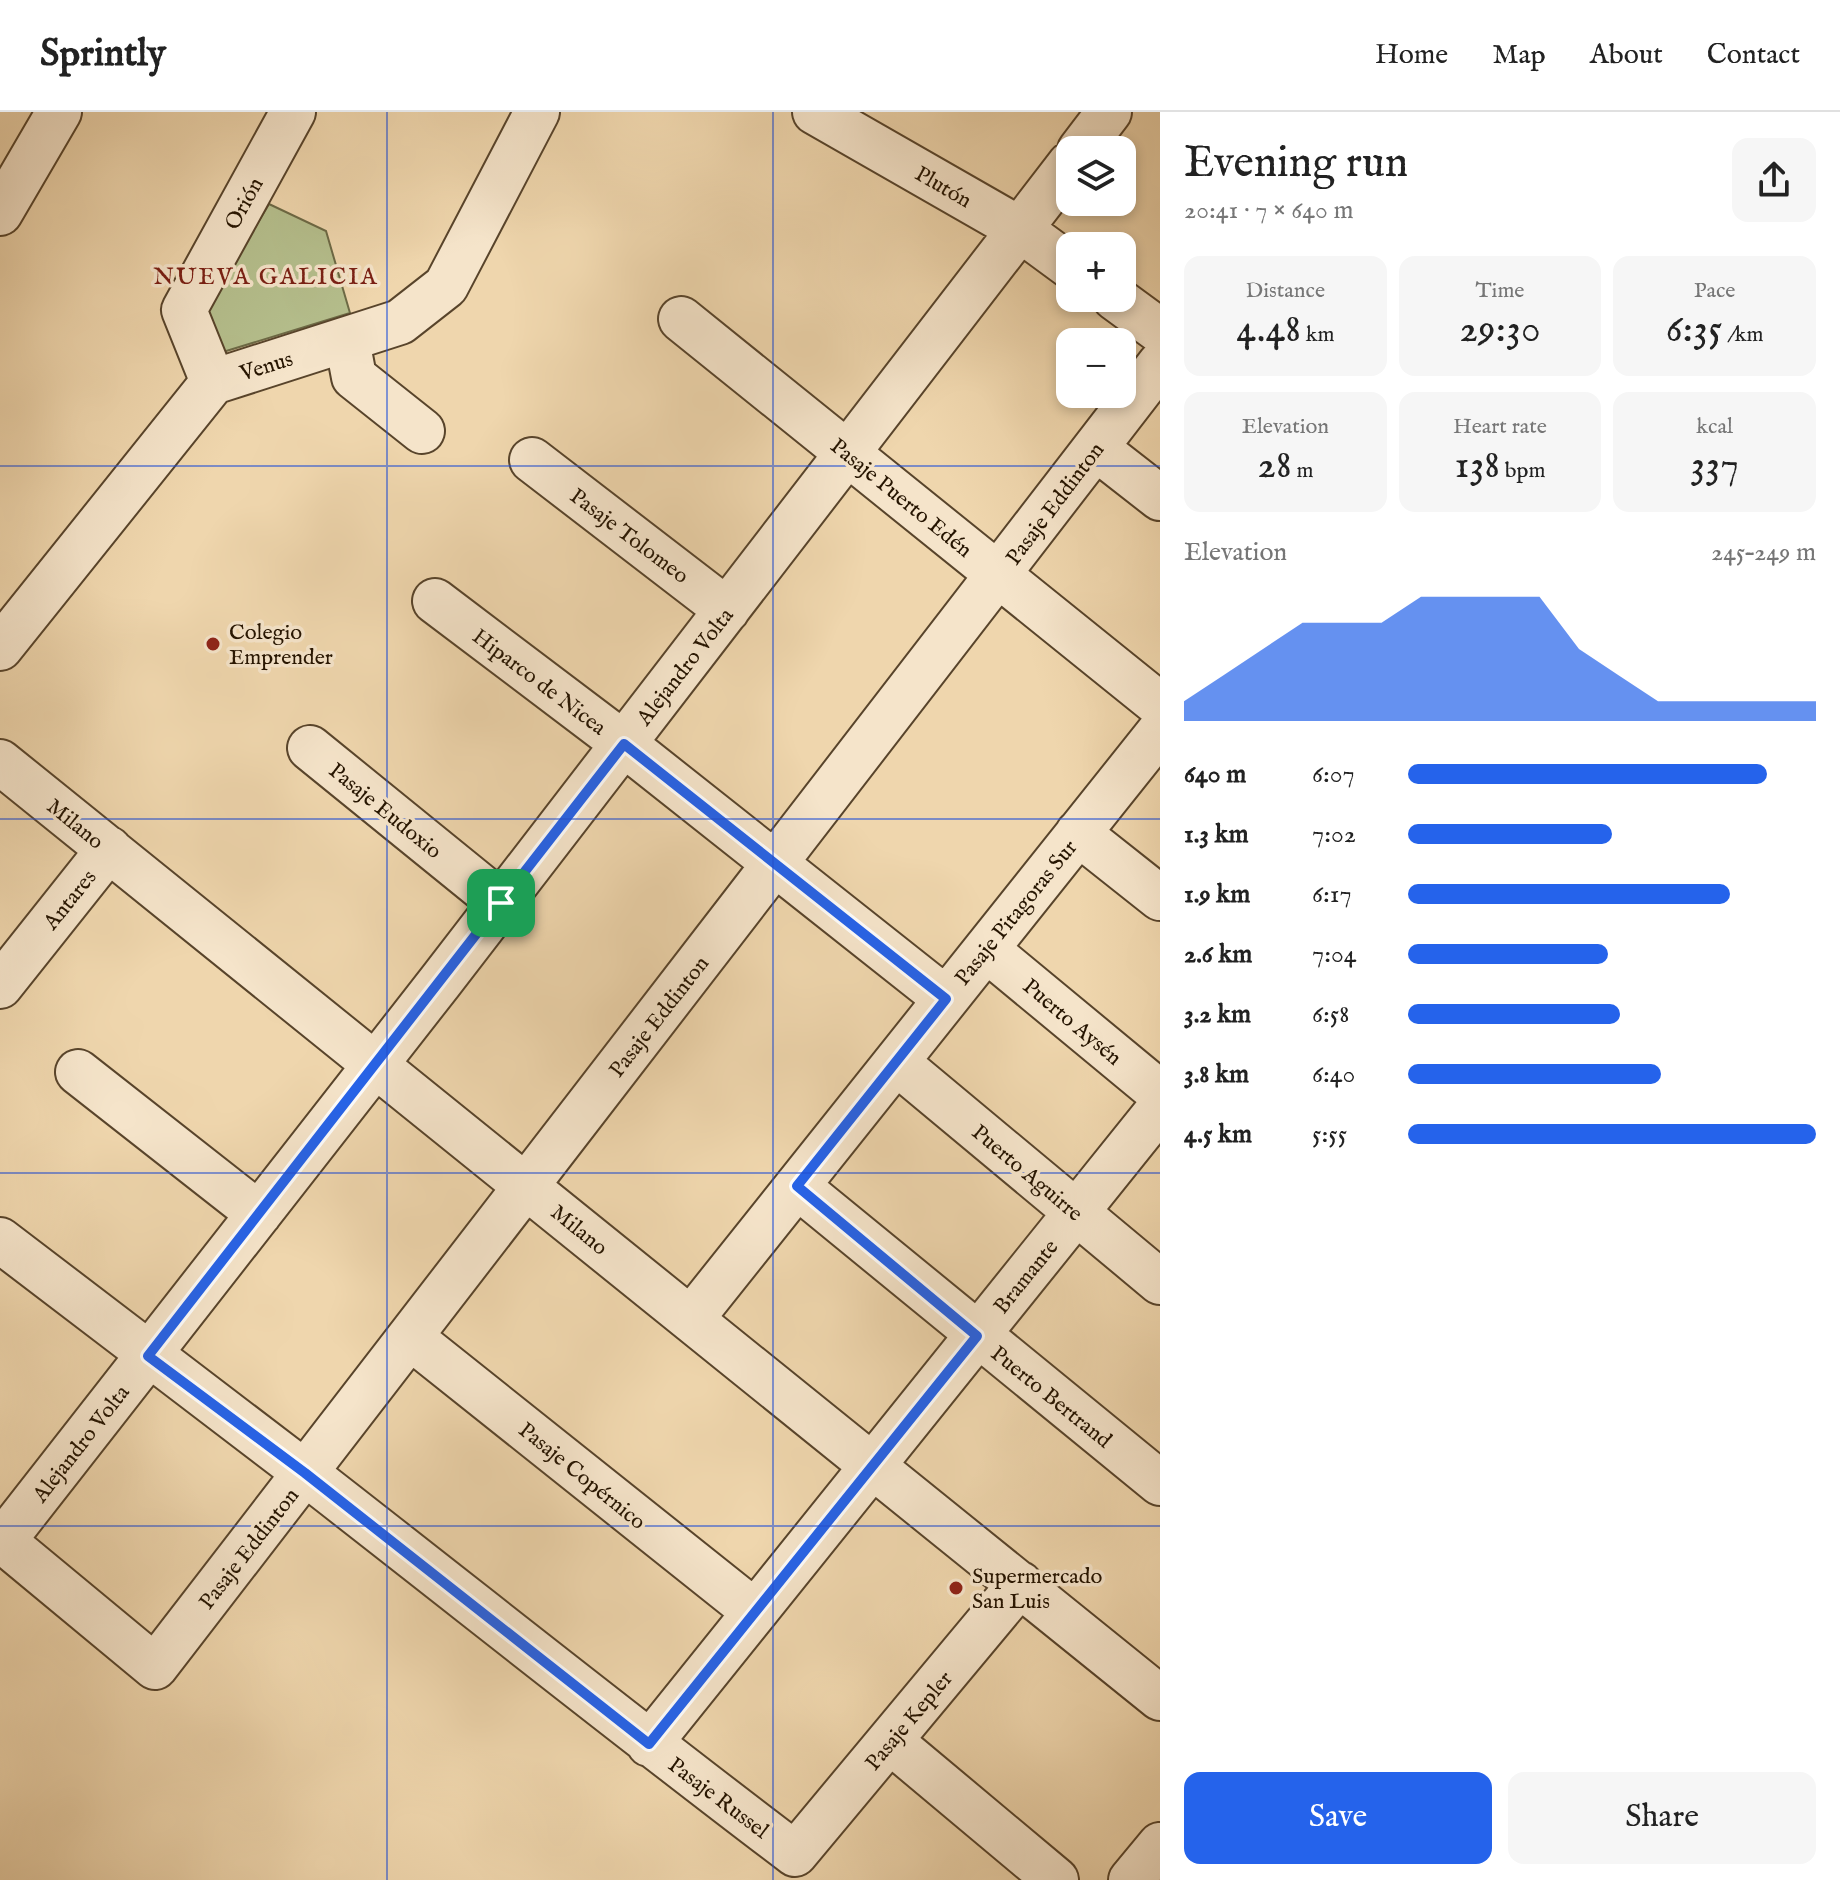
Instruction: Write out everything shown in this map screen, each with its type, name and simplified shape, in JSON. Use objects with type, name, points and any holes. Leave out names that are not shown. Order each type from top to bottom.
[{"type":"street","points":[[0,213],[59,112]]},
{"type":"street","name":"Orión","points":[[213,382],[184,310],[293,112]]},
{"type":"street","name":"Venus","points":[[0,648],[213,382],[400,322],[446,286],[537,112]]},
{"type":"street","name":"Plutón","points":[[815,112],[1021,230],[1056,256]]},
{"type":"street","points":[[1091,136],[1109,112]]},
{"type":"street","name":"Alejandro Volta","points":[[155,1667],[3,1541],[376,1065],[1056,183]]},
{"type":"street","points":[[1134,312],[1160,331]]},
{"type":"street","name":"Pasaje Puerto Edén","points":[[681,319],[1160,705]]},
{"type":"street","points":[[347,340],[354,377],[422,431]]},
{"type":"street","name":"Pasaje Eddinton","points":[[155,1667],[1160,364]]},
{"type":"street","points":[[1096,448],[1160,498]]},
{"type":"street","name":"Pasaje Tolomeo","points":[[532,460],[727,610]]},
{"type":"street","name":"Hiparco de Nicea","points":[[435,601],[624,744],[946,999]]},
{"type":"street","name":"Pasaje Pitagoras Sur","points":[[691,1319],[1160,731]]},
{"type":"street","name":"Pasaje Eudoxio","points":[[310,748],[501,903]]},
{"type":"street","name":"Milano","points":[[0,762],[1160,1698]]},
{"type":"street","points":[[1078,833],[1160,898]]},
{"type":"street","name":"Antares","points":[[0,986],[109,849]]},
{"type":"street","name":"Puerto Aysén","points":[[986,949],[1160,1093]]},
{"type":"street","name":"Puerto Aguirre","points":[[896,1062],[1160,1282]]},
{"type":"street","points":[[78,1072],[259,1214]]},
{"type":"street","name":"Bramante","points":[[649,1744],[1160,1108]]},
{"type":"street","name":"Puerto Bertrand","points":[[797,1186],[1160,1483]]},
{"type":"street","name":"Pasaje Russel","points":[[0,1240],[795,1854]]},
{"type":"street","name":"Pasaje Copérnico","points":[[410,1337],[755,1612]]},
{"type":"street","name":"Pasaje Kepler","points":[[795,1854],[1020,1584]]},
{"type":"street","points":[[890,1741],[1056,1880]]},
{"type":"street","points":[[1131,1880],[1160,1845]]},
{"type":"green space","points":[[269,204],[326,231],[350,313],[223,352],[202,317]]},
{"type":"place","name":"Colegio Emprender","points":[[213,644]]},
{"type":"place","name":"Supermercado San Luis","points":[[956,1588]]},
{"type":"district","name":"NUEVA GALICIA","points":[[266,276]]},
{"type":"route","points":[[624,744],[946,999],[797,1186],[977,1336],[649,1744],[305,1473],[148,1356],[501,903],[624,744]]}]
